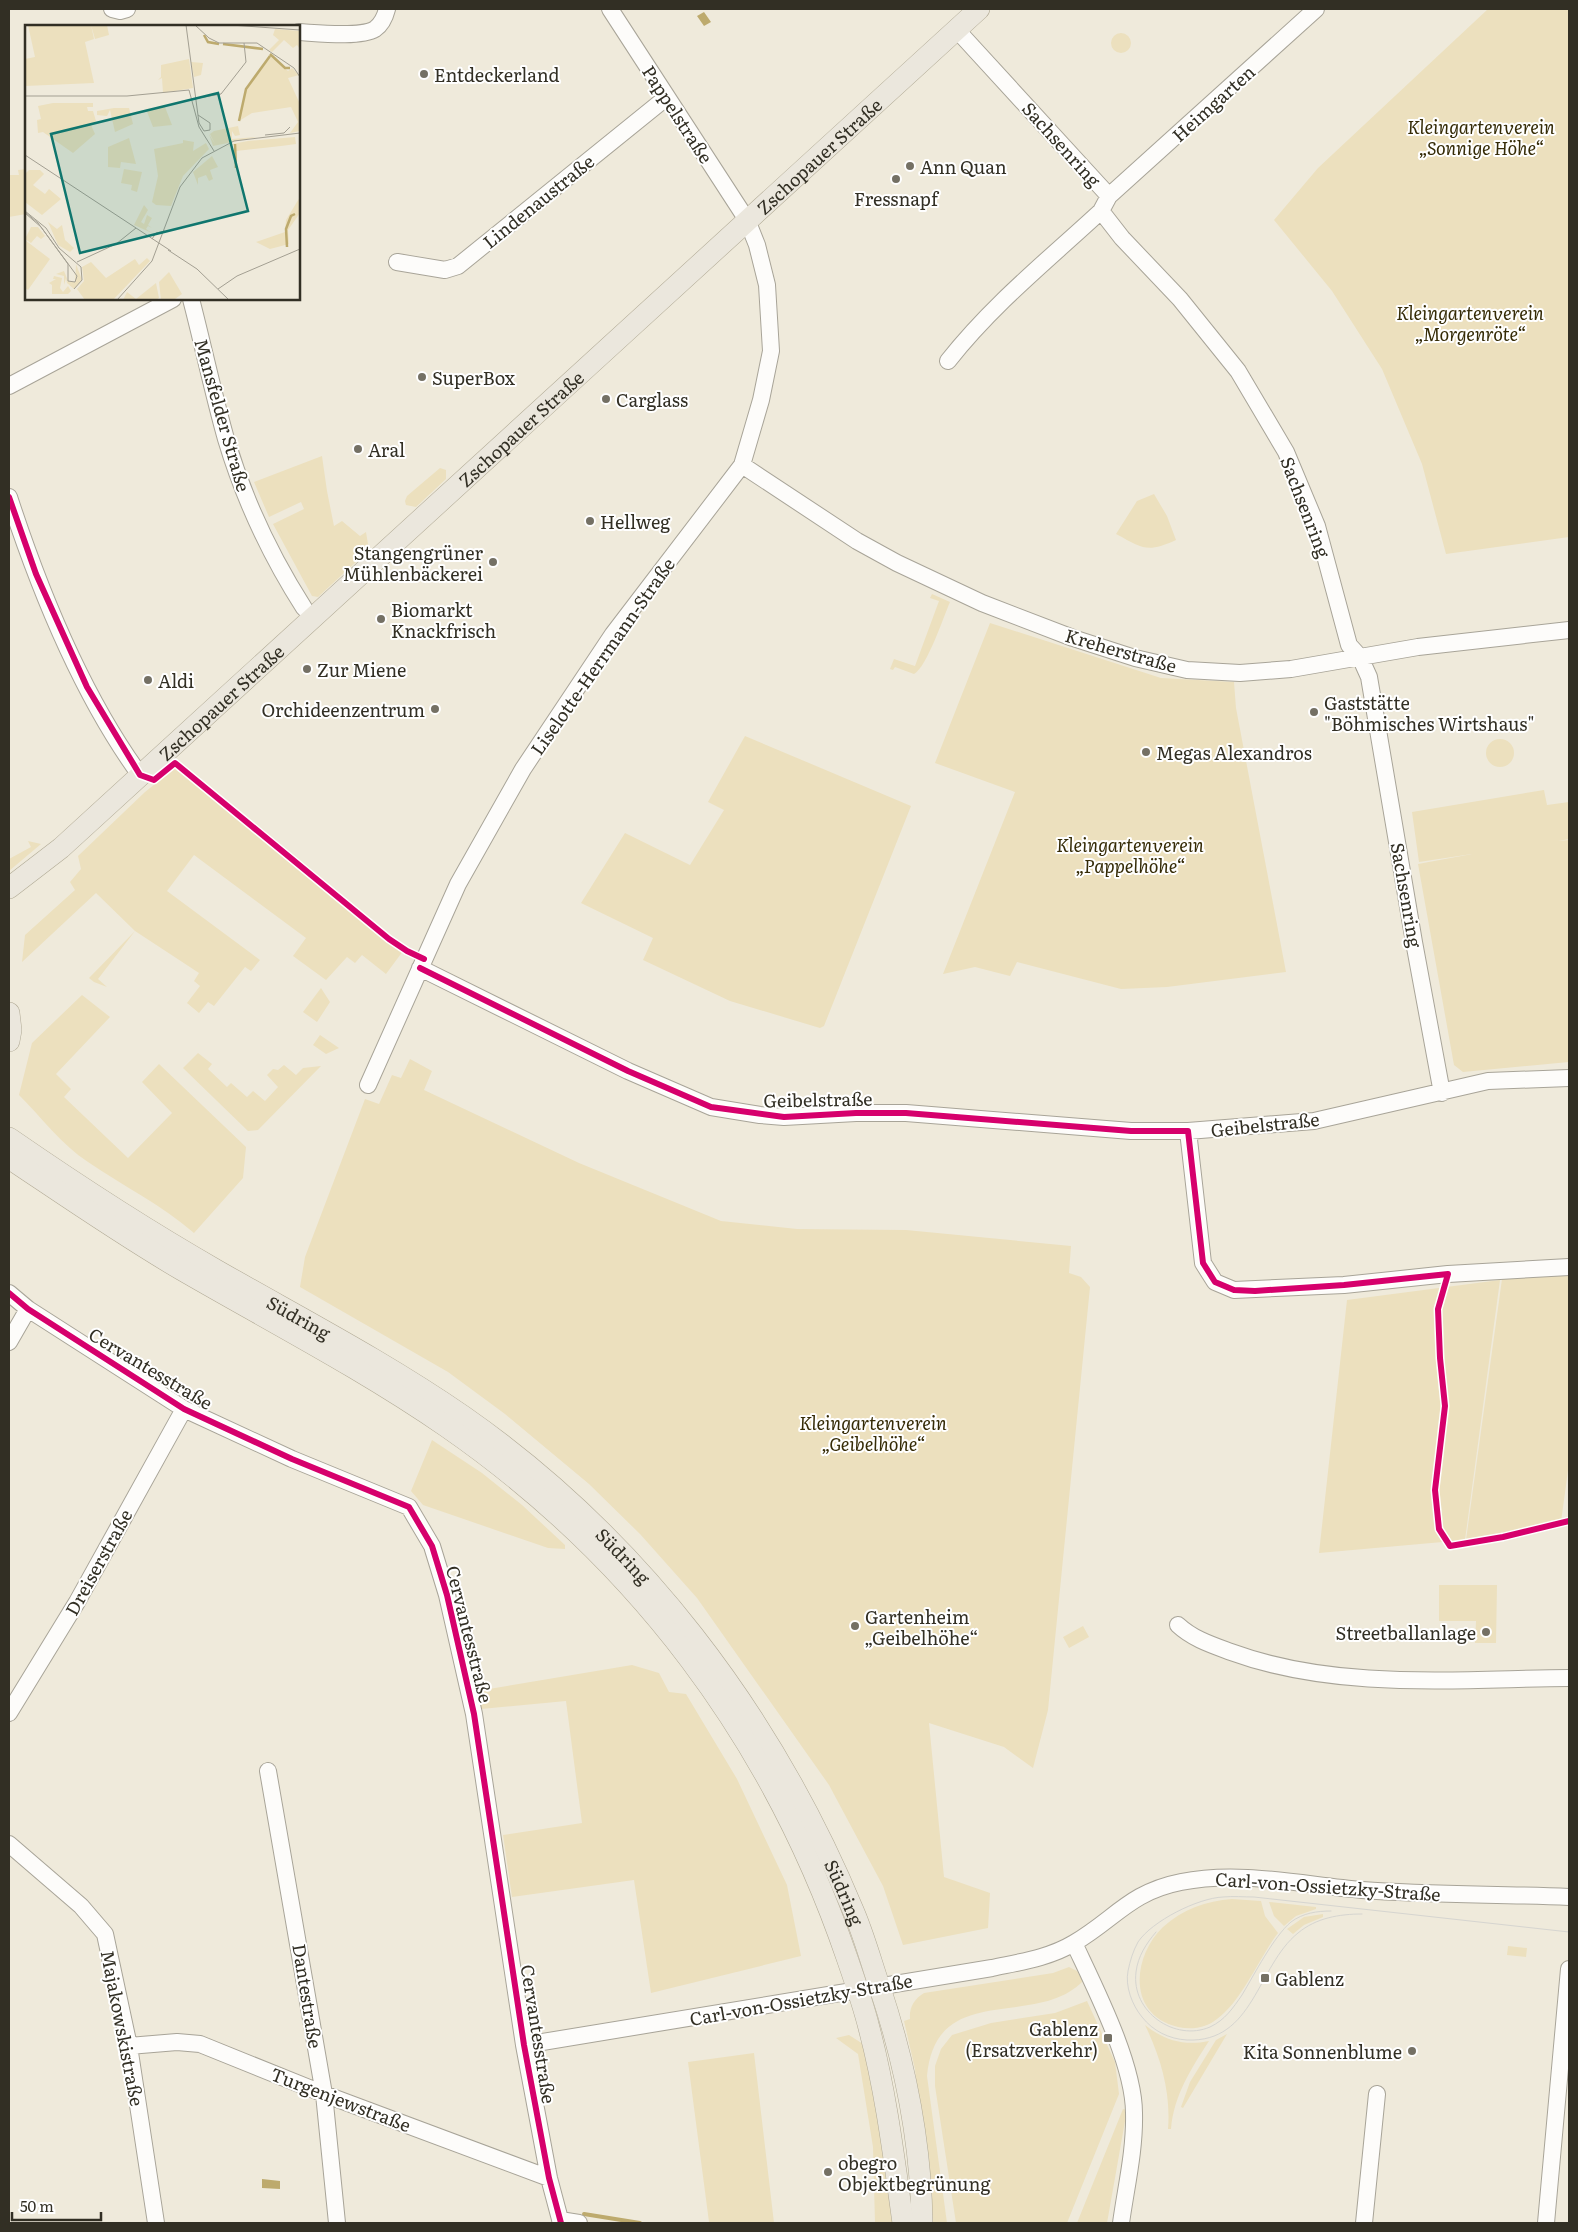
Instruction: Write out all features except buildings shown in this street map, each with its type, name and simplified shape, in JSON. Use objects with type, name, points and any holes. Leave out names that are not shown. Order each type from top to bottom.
[{"type":"main road","name":"Zschopauer Straße","points":[[9,888],[61,848],[979,9]]},
{"type":"main road","name":"Zschopauer Straße","points":[[9,903],[24,890],[61,848]]},
{"type":"main road","points":[[9,1013],[11,1030],[9,1041]]},
{"type":"main road","name":"Südring","points":[[9,1143],[62,1194],[138,1243],[303,1338],[444,1426],[543,1500],[591,1546],[678,1642],[723,1704],[766,1774],[831,1914],[857,1989],[880,2070],[894,2152],[903,2223]]},
{"type":"main road","name":"Südring","points":[[9,1143],[145,1228],[311,1323],[463,1416],[511,1453],[587,1518],[622,1552],[684,1623],[750,1714],[787,1774],[829,1855],[854,1912],[891,2019],[908,2095],[917,2153],[922,2223]]},
{"type":"main road","points":[[9,1174],[62,1194]]},
{"type":"street","points":[[112,9],[120,11],[126,9]]},
{"type":"street","points":[[300,32],[364,33],[379,26],[387,9]]},
{"type":"street","name":"Pappelstraße","points":[[610,9],[747,220]]},
{"type":"street","name":"Heimgarten","points":[[1109,196],[1316,9]]},
{"type":"street","name":"Sachsenring","points":[[956,30],[1109,196],[1101,211],[1122,238],[1180,300],[1238,371],[1286,452],[1317,526],[1349,645],[1360,657],[1369,677],[1442,1093]]},
{"type":"street","name":"Lindenaustraße","points":[[397,262],[444,270],[458,266],[667,97]]},
{"type":"street","points":[[948,361],[970,334],[1008,295],[1101,211]]},
{"type":"street","name":"Liselotte-Herrmann-Straße","points":[[368,1085],[458,884],[523,770],[613,634],[742,465],[761,400],[771,351],[767,285],[757,245],[747,220]]},
{"type":"street","points":[[9,386],[171,300]]},
{"type":"street","name":"Mansfelder Straße","points":[[191,300],[220,418],[244,492],[272,554],[304,608]]},
{"type":"street","name":"Kreherstraße","points":[[742,465],[820,518],[897,563],[1010,615],[1136,658],[1187,670],[1240,673],[1291,669],[1418,648],[1569,630]]},
{"type":"street","points":[[9,497],[36,574],[74,660],[99,710],[140,775]]},
{"type":"street","name":"Geibelstraße","points":[[420,968],[610,1063],[711,1108],[784,1117],[856,1113],[906,1113],[1131,1131],[1188,1131],[1314,1121],[1488,1081],[1569,1078]]},
{"type":"street","points":[[1188,1131],[1203,1263],[1214,1282],[1234,1290],[1344,1285],[1448,1274],[1569,1267]]},
{"type":"street","name":"Cervantesstraße","points":[[9,1293],[28,1309],[184,1409],[292,1459],[409,1507],[432,1546],[447,1595],[474,1714],[524,2045],[549,2178],[561,2221],[579,2223]]},
{"type":"street","points":[[9,1342],[28,1309]]},
{"type":"street","name":"Dreiserstraße","points":[[9,1713],[77,1602],[184,1409]]},
{"type":"street","points":[[1178,1625],[1187,1634],[1256,1662],[1308,1672],[1398,1679],[1569,1678]]},
{"type":"street","name":"Dantestraße","points":[[268,1771],[324,2094],[338,2223]]},
{"type":"street","name":"Majakowskistraße","points":[[9,1844],[81,1906],[105,1934],[129,2046],[156,2223]]},
{"type":"street","name":"Carl-von-Ossietzky-Straße","points":[[524,2045],[992,1968],[1038,1958],[1074,1943],[1134,1899],[1151,1890],[1206,1878],[1265,1880],[1412,1894],[1569,1897]]},
{"type":"street","points":[[1074,1943],[1116,2040],[1128,2073],[1131,2089],[1134,2111],[1133,2141],[1121,2223]]},
{"type":"street","points":[[1546,2223],[1569,1969]]},
{"type":"street","name":"Turgenjewstraße","points":[[129,2046],[177,2042],[200,2044],[324,2094],[549,2178]]},
{"type":"street","points":[[1364,2223],[1377,2094]]},
{"type":"green space","name":"Kleingartenverein „Morgenröte“","points":[[1488,9],[1569,9],[1569,537],[1446,554],[1422,464],[1382,369],[1332,291],[1274,220],[1318,168]]},
{"type":"green space","points":[[1121,33],[1128,36],[1131,43],[1128,50],[1121,53],[1114,50],[1111,43],[1114,36]]},
{"type":"green space","points":[[25,169],[25,214],[9,217],[9,175],[19,175],[18,170]]},
{"type":"green space","points":[[322,456],[334,526],[342,521],[360,536],[366,532],[369,550],[318,597],[312,596],[273,524],[304,509],[301,502],[269,517],[254,482]]},
{"type":"green space","points":[[440,468],[446,470],[446,479],[416,507],[406,505],[407,496]]},
{"type":"green space","points":[[1154,494],[1167,516],[1176,540],[1152,548],[1140,546],[1116,534],[1137,501]]},
{"type":"green space","points":[[932,594],[950,602],[924,662],[914,674],[895,667],[893,670],[890,669],[894,659],[915,666],[939,601],[930,598]]},
{"type":"green space","name":"Kleingartenverein „Pappelhöhe“","points":[[990,623],[1161,678],[1234,682],[1236,708],[1286,972],[1167,987],[1121,989],[1017,962],[1010,976],[975,967],[943,974],[1015,792],[935,763]]},
{"type":"green space","points":[[745,736],[911,806],[824,1026],[820,1028],[730,1001],[643,960],[653,938],[581,903],[625,833],[690,865],[724,810],[708,802]]},
{"type":"green space","points":[[1500,739],[1510,743],[1514,753],[1510,763],[1500,767],[1490,763],[1486,753],[1490,743]]},
{"type":"green space","points":[[176,767],[384,939],[403,951],[386,974],[362,955],[355,963],[347,957],[326,980],[293,956],[306,938],[194,855],[167,891],[260,960],[251,971],[245,967],[214,1006],[208,1002],[199,1013],[187,1003],[200,986],[194,981],[199,973],[135,931],[96,893],[22,962],[25,935],[75,890],[70,882],[81,869],[78,856],[145,792]]},
{"type":"green space","points":[[1544,790],[1547,805],[1569,802],[1569,839],[1558,841],[1569,840],[1569,1062],[1463,1072],[1454,1065],[1418,864],[1472,854],[1419,862],[1412,812]]},
{"type":"green space","points":[[28,841],[41,844],[9,871],[9,859],[31,847]]},
{"type":"green space","points":[[135,931],[98,979],[107,987],[89,978]]},
{"type":"green space","points":[[321,988],[330,1002],[317,1022],[303,1012]]},
{"type":"green space","points":[[82,995],[110,1017],[56,1074],[71,1089],[64,1097],[128,1158],[172,1113],[142,1082],[159,1064],[246,1147],[243,1178],[194,1233],[169,1213],[78,1155],[19,1095],[32,1043]]},
{"type":"green space","points":[[320,1035],[339,1048],[326,1054],[313,1045]]},
{"type":"green space","points":[[198,1053],[212,1064],[208,1069],[227,1087],[231,1083],[247,1097],[253,1091],[265,1101],[278,1087],[267,1075],[273,1069],[278,1070],[284,1065],[296,1075],[303,1068],[321,1066],[258,1130],[248,1131],[183,1068]]},
{"type":"green space","name":"Kleingartenverein „Geibelhöhe“","points":[[410,1059],[432,1071],[424,1090],[579,1163],[721,1221],[797,1229],[906,1230],[1071,1246],[1069,1273],[1081,1277],[1090,1287],[1048,1710],[1033,1768],[1004,1747],[929,1723],[944,1877],[990,1893],[988,1928],[903,1945],[883,1886],[829,1785],[697,1598],[640,1534],[589,1484],[505,1414],[448,1372],[300,1287],[305,1257],[365,1099],[379,1104],[392,1075],[401,1078]]},
{"type":"green space","points":[[1569,1274],[1569,1463],[1561,1522],[1466,1540],[1502,1279]]},
{"type":"green space","points":[[1500,1280],[1465,1540],[1319,1553],[1347,1300]]},
{"type":"green space","points":[[432,1440],[482,1473],[522,1505],[565,1545],[565,1549],[548,1548],[423,1505],[411,1491]]},
{"type":"green space","points":[[1439,1585],[1497,1585],[1496,1643],[1475,1643],[1476,1621],[1439,1621]]},
{"type":"green space","points":[[1083,1626],[1089,1637],[1069,1648],[1063,1637]]},
{"type":"green space","points":[[632,1665],[659,1673],[669,1692],[686,1694],[737,1779],[787,1885],[801,1956],[651,1993],[634,1880],[512,1897],[503,1835],[582,1823],[566,1701],[481,1709],[477,1691]]},
{"type":"green space","points":[[1232,1899],[1261,1901],[1265,1916],[1278,1933],[1242,1990],[1226,2011],[1217,2019],[1204,2026],[1194,2028],[1178,2027],[1161,2020],[1150,2011],[1143,1998],[1140,1984],[1145,1954],[1153,1939],[1163,1927],[1179,1915],[1204,1904]]},
{"type":"green space","points":[[1269,1902],[1316,1907],[1316,1909],[1296,1916],[1284,1926],[1274,1916]]},
{"type":"green space","points":[[1323,1914],[1323,1917],[1304,1925],[1293,1934],[1287,1929],[1304,1917]]},
{"type":"green space","points":[[1508,1946],[1527,1948],[1526,1957],[1507,1955]]},
{"type":"green space","points":[[1069,1967],[1077,1971],[1083,1981],[1063,1995],[1040,2003],[991,2010],[968,2016],[949,2027],[934,2046],[927,2076],[947,2223],[928,2223],[915,2069],[904,2021],[910,2019],[910,2011],[913,2004],[924,1993],[1053,1973]]},
{"type":"green space","points":[[1087,2001],[1115,2062],[1119,2094],[1067,2223],[956,2223],[935,2086],[935,2066],[941,2049],[952,2035],[991,2023],[1055,2013]]},
{"type":"green space","points":[[1145,2025],[1160,2035],[1176,2041],[1192,2043],[1209,2041],[1184,2083],[1176,2105],[1171,2129],[1168,2129],[1168,2102],[1164,2076],[1156,2050]]},
{"type":"green space","points":[[1227,2034],[1183,2108],[1181,2107],[1190,2082],[1216,2040]]},
{"type":"green space","points":[[849,2035],[863,2044],[881,2134],[893,2223],[875,2223],[873,2147],[858,2054],[836,2038]]},
{"type":"green space","points":[[754,2053],[774,2223],[709,2222],[688,2062]]},
{"type":"green space","points":[[1123,2109],[1127,2110],[1107,2223],[1077,2223]]},
{"type":"shaded area","points":[[704,12],[711,22],[704,26],[697,16]]},
{"type":"shaded area","points":[[262,2179],[280,2181],[280,2189],[262,2188]]},
{"type":"waterway","points":[[584,2214],[640,2223]]},
{"type":"tram line","points":[[1362,1914],[1320,1920],[1298,1933],[1284,1947],[1241,2016],[1227,2029],[1209,2038],[1187,2040],[1174,2038],[1162,2033],[1142,2017],[1130,1995],[1127,1977],[1132,1956],[1138,1942],[1164,1919],[1189,1906],[1213,1898],[1254,1897],[1569,1932]]},
{"type":"tram line","points":[[1156,1932],[1143,1950],[1137,1966],[1136,1986],[1141,2000],[1148,2011],[1170,2027],[1197,2031],[1210,2027],[1228,2013],[1242,1995],[1271,1946],[1291,1922],[1300,1916],[1310,1913],[1331,1911]]},
{"type":"cycle path","points":[[9,497],[36,574],[87,687],[140,775],[154,780],[175,763],[389,939],[424,959]]},
{"type":"cycle path","points":[[420,968],[628,1071],[711,1107],[784,1117],[856,1113],[906,1113],[1131,1131],[1188,1131],[1203,1263],[1215,1282],[1234,1290],[1255,1291],[1344,1285],[1448,1274],[1438,1309],[1440,1358],[1445,1406],[1435,1490],[1439,1529],[1450,1546],[1503,1537],[1569,1521]]},
{"type":"cycle path","points":[[9,1293],[28,1309],[184,1409],[292,1459],[409,1507],[432,1546],[447,1595],[474,1714],[524,2045],[549,2178],[561,2223]]},
{"type":"place","name":"Entdeckerland","points":[[424,74]]},
{"type":"place","name":"Ann Quan","points":[[910,166]]},
{"type":"place","name":"Fressnapf","points":[[896,179]]},
{"type":"place","name":"SuperBox","points":[[422,377]]},
{"type":"place","name":"Carglass","points":[[606,399]]},
{"type":"place","name":"Aral","points":[[358,449]]},
{"type":"place","name":"Hellweg","points":[[590,521]]},
{"type":"place","name":"Stangengrüner Mühlenbäckerei","points":[[493,562]]},
{"type":"place","name":"Biomarkt Knackfrisch","points":[[381,619]]},
{"type":"place","name":"Zur Miene","points":[[307,669]]},
{"type":"place","name":"Aldi","points":[[148,680]]},
{"type":"place","name":"Orchideenzentrum","points":[[435,709]]},
{"type":"place","name":"Gaststätte \"Böhmisches Wirtshaus\"","points":[[1314,712]]},
{"type":"place","name":"Megas Alexandros","points":[[1146,752]]},
{"type":"place","name":"Gartenheim „Geibelhöhe“","points":[[855,1626]]},
{"type":"place","name":"Streetballanlage","points":[[1486,1632]]},
{"type":"place","name":"Gablenz","points":[[1265,1978]]},
{"type":"place","name":"Gablenz (Ersatzverkehr)","points":[[1108,2038]]},
{"type":"place","name":"Kita Sonnenblume","points":[[1412,2051]]},
{"type":"place","name":"obegro Objektbegrünung","points":[[828,2172]]},
{"type":"park label","name":"Kleingartenverein „Sonnige Höhe“","points":[[1481,136]]}]
